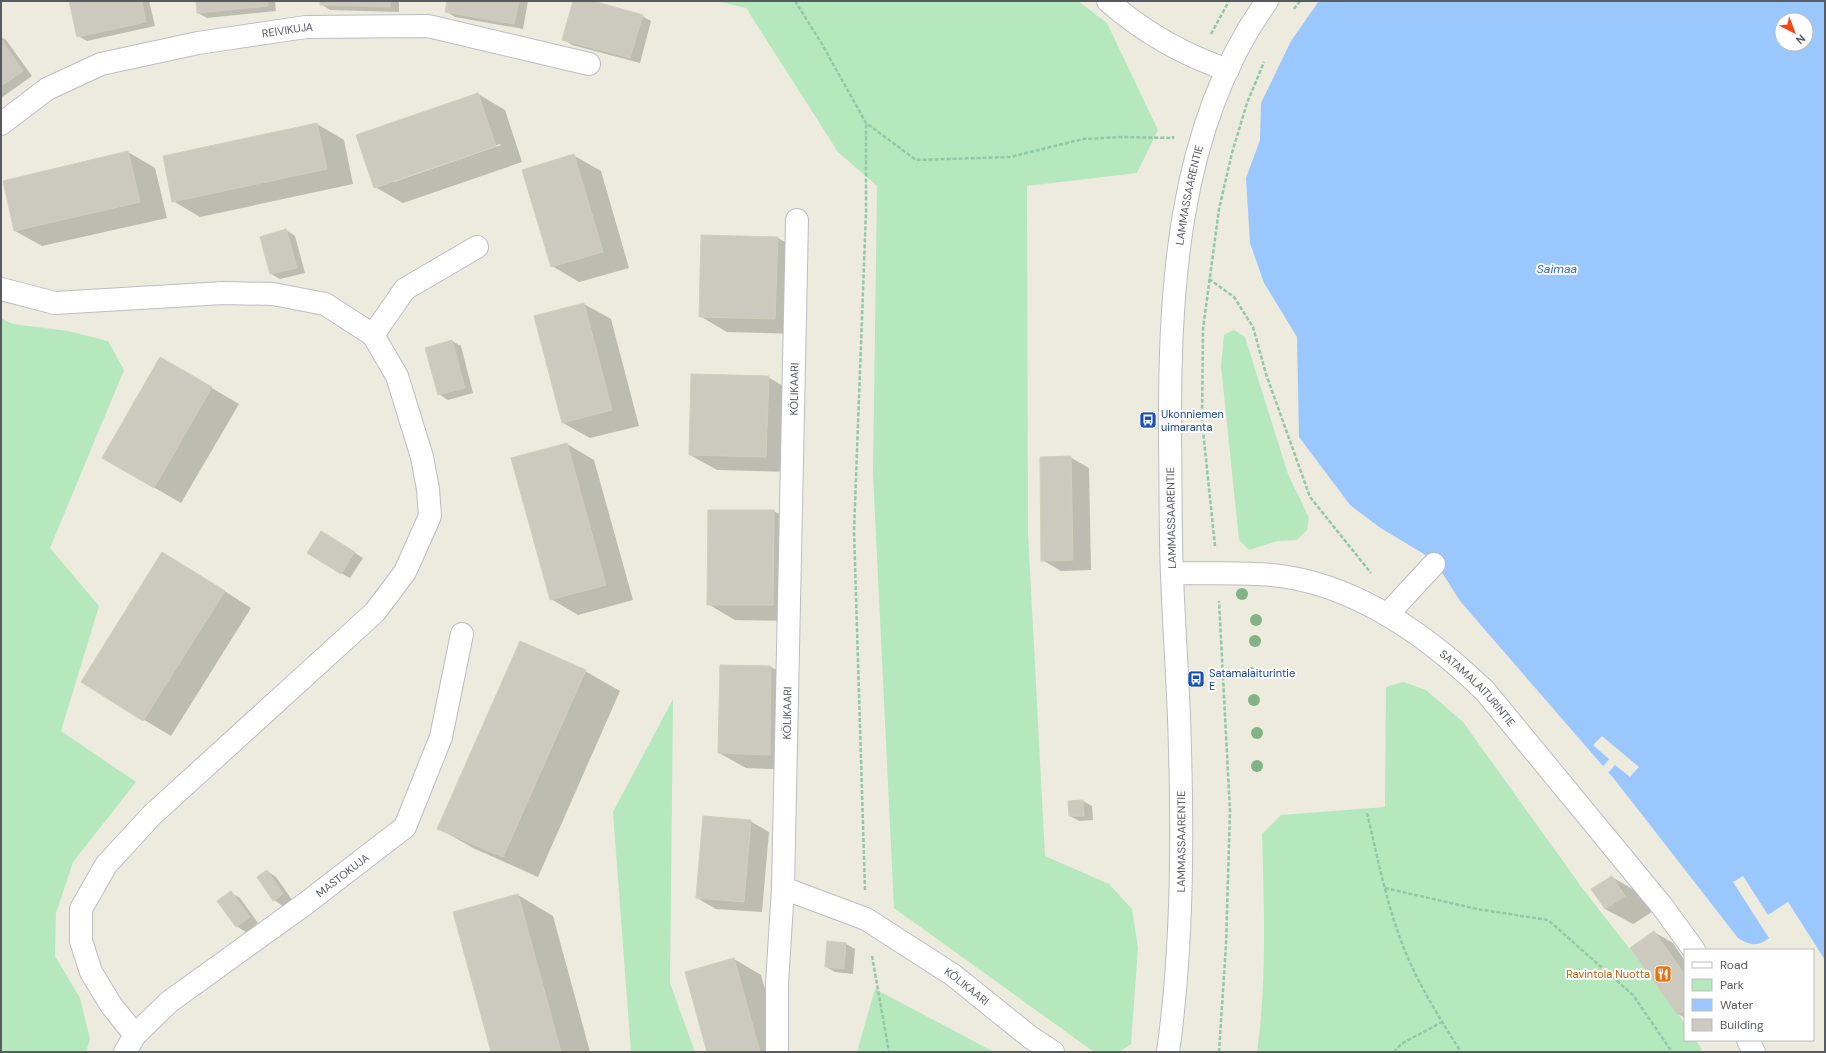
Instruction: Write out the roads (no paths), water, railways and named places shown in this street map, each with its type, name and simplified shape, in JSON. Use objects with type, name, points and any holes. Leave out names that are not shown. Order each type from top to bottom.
[{"type":"street","points":[[1108,1],[1129,20],[1199,60],[1228,70]]},
{"type":"street","name":"LAMMASSAARENTIE","points":[[1168,1052],[1174,1016],[1179,943],[1180,884],[1180,751],[1172,574],[1170,390],[1173,312],[1179,248],[1187,196],[1200,144],[1228,70],[1255,18],[1267,1]]},
{"type":"street","name":"REIVIKUJA","points":[[1,124],[47,89],[101,64],[198,43],[306,27],[428,26],[589,64]]},
{"type":"street","name":"KÖLIKAARI","points":[[797,220],[783,888],[866,919],[953,975],[1030,1037],[1053,1052]]},
{"type":"street","points":[[373,335],[405,289],[477,247]]},
{"type":"street","points":[[1,289],[55,303],[222,293],[273,294],[325,304],[373,335],[397,376],[424,463],[430,516],[405,572],[375,612],[152,815],[106,865],[81,909],[82,941],[91,972],[111,1005],[130,1044]]},
{"type":"street","points":[[1387,615],[1434,564]]},
{"type":"street","name":"SATAMALAITURINTIE","points":[[1172,574],[1272,575],[1309,582],[1354,597],[1387,615],[1435,647],[1463,670],[1485,691],[1662,906],[1693,949]]},
{"type":"street","name":"MASTOKUJA","points":[[130,1044],[168,1002],[305,904],[405,826],[441,737],[462,634]]},
{"type":"street","points":[[778,1052],[777,983],[783,888]]},
{"type":"street","points":[[1748,1041],[1754,1052]]},
{"type":"water","name":"Saimaa","points":[[1319,1],[1825,1],[1825,960],[1788,902],[1768,915],[1779,931],[1764,942],[1759,944],[1750,944],[1738,938],[1615,780],[1460,601],[1443,574],[1424,554],[1379,527],[1350,505],[1299,437],[1297,337],[1264,283],[1250,243],[1246,178],[1260,140],[1261,103],[1291,41]]},
{"type":"place","name":"Ukonniemen uimaranta","points":[[1148,420]]},
{"type":"place","name":"Satamalaiturintie E","points":[[1196,679]]},
{"type":"place","name":"Ravintola Nuotta","points":[[1663,974]]}]
